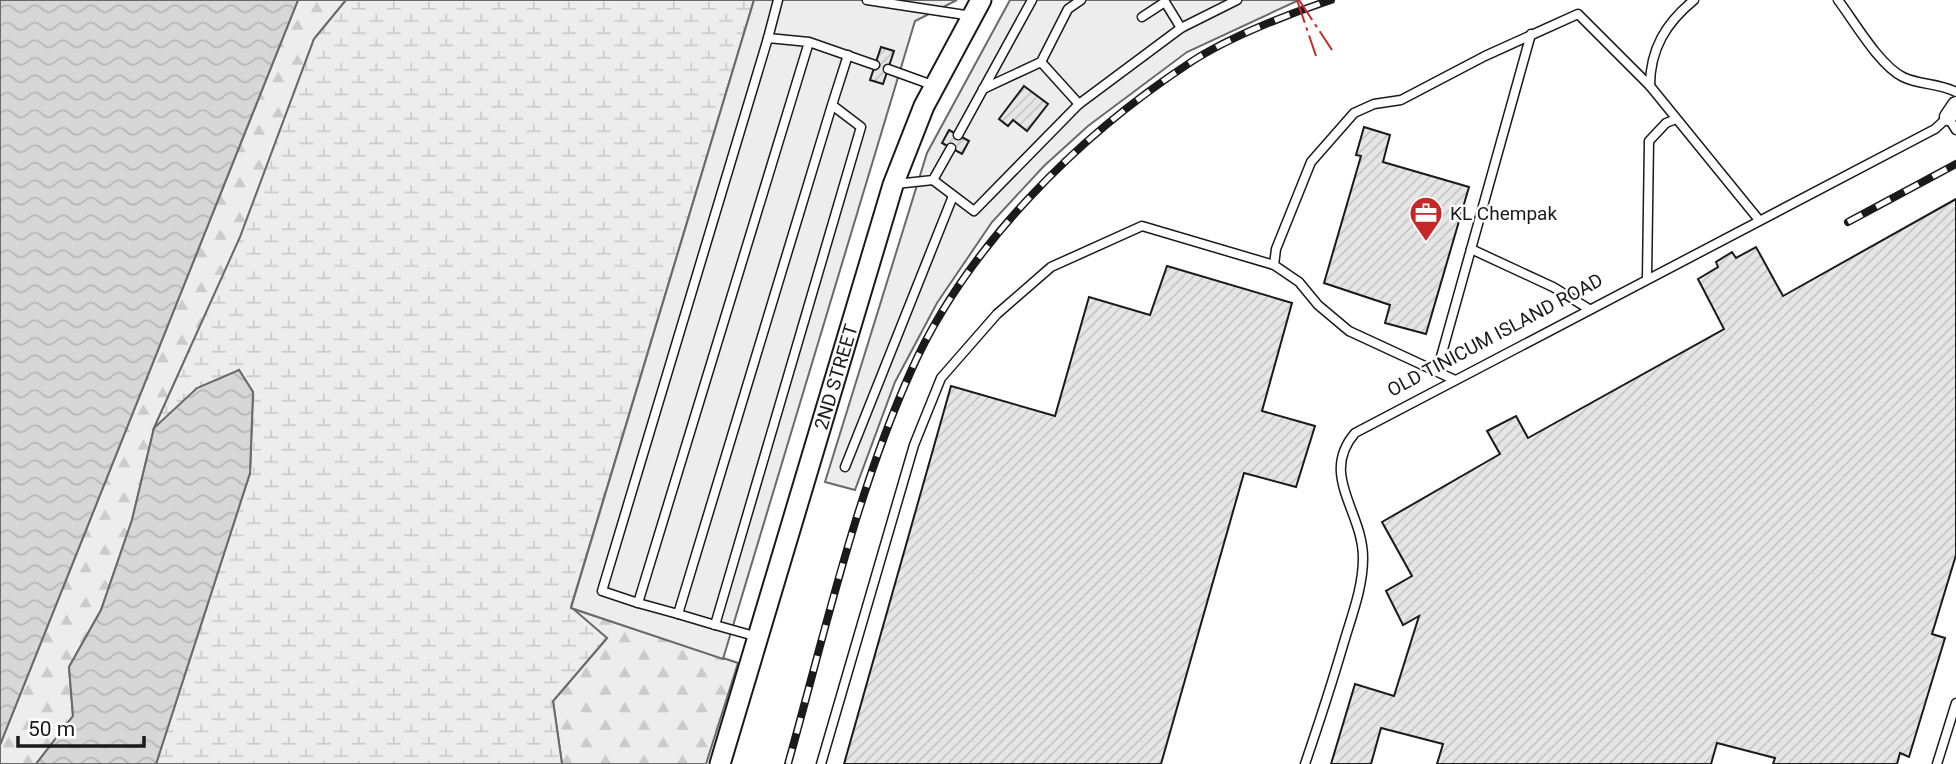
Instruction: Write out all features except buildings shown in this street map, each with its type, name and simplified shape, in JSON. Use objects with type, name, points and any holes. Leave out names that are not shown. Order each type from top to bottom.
[{"type":"street","name":"2ND STREET","points":[[720,764],[893,185],[907,145],[976,8]]},
{"type":"lane","points":[[758,637],[602,591],[778,0]]},
{"type":"lane","points":[[867,0],[976,8]]},
{"type":"lane","points":[[958,135],[1032,0]]},
{"type":"lane","points":[[983,89],[1041,62],[1068,9],[1081,0]]},
{"type":"lane","points":[[893,185],[933,180],[974,211],[1079,104],[1181,28],[1237,0]]},
{"type":"lane","points":[[1650,86],[1650,64],[1657,45],[1671,19],[1694,0]]},
{"type":"lane","points":[[1838,0],[1853,23],[1902,77],[1944,86],[1956,92]]},
{"type":"lane","points":[[1142,17],[1166,1],[1181,28]]},
{"type":"lane","points":[[1275,265],[1276,249],[1311,162],[1353,113],[1374,104],[1401,100],[1531,34],[1578,14],[1650,86],[1759,220]]},
{"type":"lane","points":[[1437,371],[1531,34]]},
{"type":"lane","points":[[768,38],[809,42],[875,65]]},
{"type":"lane","points":[[638,603],[809,42]]},
{"type":"lane","points":[[678,614],[848,55]]},
{"type":"lane","points":[[1041,62],[1079,104]]},
{"type":"lane","points":[[888,69],[935,86]]},
{"type":"lane","points":[[715,625],[861,127],[832,105]]},
{"type":"lane","name":"OLD TINICUM ISLAND ROAD","points":[[1305,764],[1358,595],[1363,558],[1360,531],[1344,491],[1339,461],[1343,447],[1355,433],[1953,118]]},
{"type":"lane","points":[[1647,278],[1649,141],[1666,122],[1676,119]]},
{"type":"lane","points":[[933,180],[951,148]]},
{"type":"lane","points":[[845,467],[954,196]]},
{"type":"lane","points":[[821,764],[919,434],[941,378],[997,313],[1052,267],[1142,226],[1275,265],[1299,282],[1318,305],[1349,331],[1455,380]]},
{"type":"lane","points":[[1471,249],[1553,287],[1589,309]]},
{"type":"lane","points":[[1937,764],[1956,703]]},
{"type":"green space","points":[[298,0],[346,0],[314,39],[240,238],[154,428],[132,520],[101,610],[69,667],[73,716],[36,764],[0,764],[0,745]]},
{"type":"green space","points":[[346,0],[754,0],[571,607],[607,638],[553,701],[562,764],[156,764],[250,473],[253,392],[239,370],[154,428],[240,237],[314,39]]},
{"type":"green space","points":[[571,608],[738,663],[706,764],[562,764],[553,701],[607,638]]},
{"type":"shaded area","points":[[754,0],[957,0],[915,21],[723,659],[571,608]]},
{"type":"shaded area","points":[[1010,0],[1299,0],[1187,52],[1088,126],[1044,166],[992,222],[937,303],[895,382],[855,490],[825,482],[927,153]]},
{"type":"water","points":[[0,0],[298,0],[0,745]]},
{"type":"water","points":[[239,370],[253,392],[250,473],[156,764],[36,764],[73,716],[69,667],[101,610],[132,520],[154,428],[197,388]]},
{"type":"railway","points":[[788,764],[842,565],[873,467],[911,371],[934,325],[962,281],[994,238],[1029,198],[1107,124],[1149,91],[1223,44],[1278,19],[1331,0]]},
{"type":"railway","points":[[1848,222],[1956,164]]},
{"type":"power","points":[[1297,0],[1316,56]]},
{"type":"power","points":[[1299,0],[1332,50]]},
{"type":"place","name":"KL Chempak","points":[[1426,243]]}]
